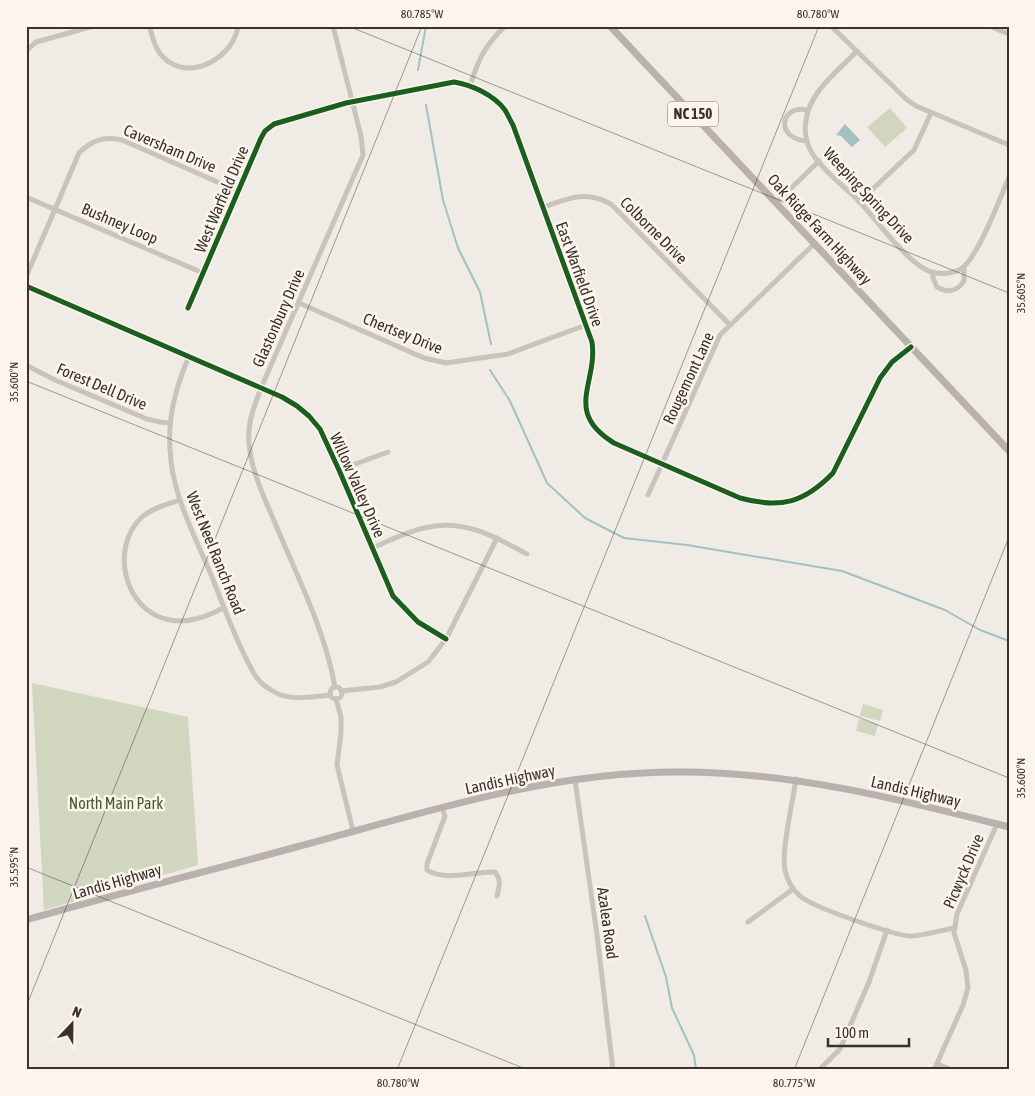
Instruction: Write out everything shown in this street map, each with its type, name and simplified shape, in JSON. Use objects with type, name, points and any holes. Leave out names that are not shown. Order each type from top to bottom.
[{"type":"main road","name":"Oak Ridge Farm Highway","points":[[610,26],[1009,451]]},
{"type":"main road","name":"Landis Highway","points":[[26,920],[182,876],[442,807],[488,796],[575,780],[637,773],[749,774],[796,780],[846,788],[1009,827]]},
{"type":"street","points":[[26,51],[36,42],[94,26]]},
{"type":"street","points":[[149,26],[155,46],[164,59],[181,68],[192,69],[211,62],[230,48],[237,35],[238,26]]},
{"type":"street","points":[[333,26],[352,102]]},
{"type":"street","points":[[470,86],[480,56],[491,40],[505,26]]},
{"type":"street","points":[[831,26],[906,99],[931,114],[1009,145]]},
{"type":"street","points":[[989,26],[1000,28],[1009,34]]},
{"type":"street","name":"Weeping Spring Drive","points":[[857,51],[814,97],[808,110],[806,141],[819,161],[913,260],[924,269],[933,273],[937,286],[948,291],[956,290],[964,281],[964,267],[975,253],[1009,177]]},
{"type":"street","name":"West Warfield Drive","points":[[188,308],[261,138],[274,124],[352,102],[454,82],[470,86]]},
{"type":"street","name":"East Warfield Drive","points":[[470,86],[488,95],[505,110],[513,124],[592,342],[594,353],[586,395],[587,412],[592,424],[602,436],[740,498],[759,504],[776,504],[791,501],[808,494],[833,473],[884,373],[892,362],[911,347]]},
{"type":"street","name":"Glastonbury Drive","points":[[335,687],[324,640],[251,461],[248,442],[249,424],[261,388],[362,155],[361,136],[352,102]]},
{"type":"street","points":[[806,141],[790,137],[785,123],[791,111],[798,108],[808,110]]},
{"type":"street","points":[[859,202],[914,150],[931,114]]},
{"type":"street","name":"Caversham Drive","points":[[26,276],[79,154],[93,141],[103,138],[122,140],[238,191]]},
{"type":"street","points":[[776,203],[819,161]]},
{"type":"street","name":"Colborne Drive","points":[[542,208],[564,199],[586,196],[598,197],[611,204],[730,325]]},
{"type":"street","name":"Bushney Loop","points":[[26,197],[203,273]]},
{"type":"street","name":"Rougemont Lane","points":[[648,496],[720,335],[815,243]]},
{"type":"street","points":[[933,273],[946,274],[964,267]]},
{"type":"street","name":"Willow Valley Drive","points":[[26,286],[282,397],[309,416],[320,429],[340,470],[393,596],[418,622],[446,639]]},
{"type":"street","name":"Chertsey Drive","points":[[299,303],[424,358],[446,363],[508,354],[586,325]]},
{"type":"street","name":"West Neel Ranch Road","points":[[189,356],[172,404],[170,450],[174,480],[180,500],[224,608],[250,668],[258,680],[271,690],[286,696],[303,698],[330,695]]},
{"type":"street","name":"Forest Dell Drive","points":[[26,365],[55,380],[147,419],[170,423]]},
{"type":"street","points":[[340,470],[388,452]]},
{"type":"street","points":[[180,500],[146,514],[131,531],[126,546],[124,566],[130,587],[138,601],[152,613],[169,620],[187,621],[207,616],[224,608]]},
{"type":"street","points":[[372,548],[414,530],[439,525],[468,526],[497,538],[527,554]]},
{"type":"street","points":[[353,832],[337,765],[341,717],[336,699],[332,698],[330,691],[335,687],[341,691],[380,687],[396,682],[428,662],[446,639],[497,538]]},
{"type":"street","points":[[336,699],[341,695],[341,691]]},
{"type":"street","name":"Azalea Road","points":[[575,780],[599,944],[613,1070]]},
{"type":"street","points":[[796,780],[784,858],[787,878],[793,890],[817,907],[910,936],[955,928]]},
{"type":"street","points":[[442,807],[445,816],[426,864],[427,870],[432,873],[456,875],[495,872],[499,877],[500,884],[497,896]]},
{"type":"street","name":"Picwyck Drive","points":[[934,1070],[963,1005],[968,988],[966,970],[954,933],[957,914],[997,824]]},
{"type":"street","points":[[748,922],[793,890]]},
{"type":"street","points":[[819,1070],[840,1049],[869,982],[887,930]]},
{"type":"street","points":[[937,1064],[952,1070]]},
{"type":"green space","points":[[890,108],[907,128],[885,147],[867,127]]},
{"type":"green space","name":"North Main Park","points":[[32,683],[188,717],[198,865],[44,910]]},
{"type":"green space","points":[[863,704],[883,710],[880,721],[860,716]]},
{"type":"green space","points":[[859,719],[878,724],[875,736],[856,731]]},
{"type":"water","points":[[845,124],[860,140],[852,147],[841,136],[836,135]]},
{"type":"waterway","points":[[418,70],[426,26]]},
{"type":"waterway","points":[[426,105],[443,200],[458,248],[480,292],[491,344]]},
{"type":"waterway","points":[[490,370],[510,401],[547,483],[585,518],[624,538],[687,545],[842,571],[945,610],[980,630],[1009,641]]},
{"type":"waterway","points":[[645,916],[666,977],[672,1008],[694,1055],[696,1070]]},
{"type":"cycle path","points":[[188,308],[265,131],[274,124],[346,103],[454,82],[475,88],[489,95],[505,110],[513,125],[592,342],[593,357],[586,396],[586,408],[590,420],[599,431],[614,443],[740,498],[767,503],[791,501],[812,491],[833,473],[880,378],[892,362],[911,347]]},
{"type":"cycle path","points":[[26,286],[282,397],[309,416],[320,429],[393,596],[418,622],[446,639]]}]
